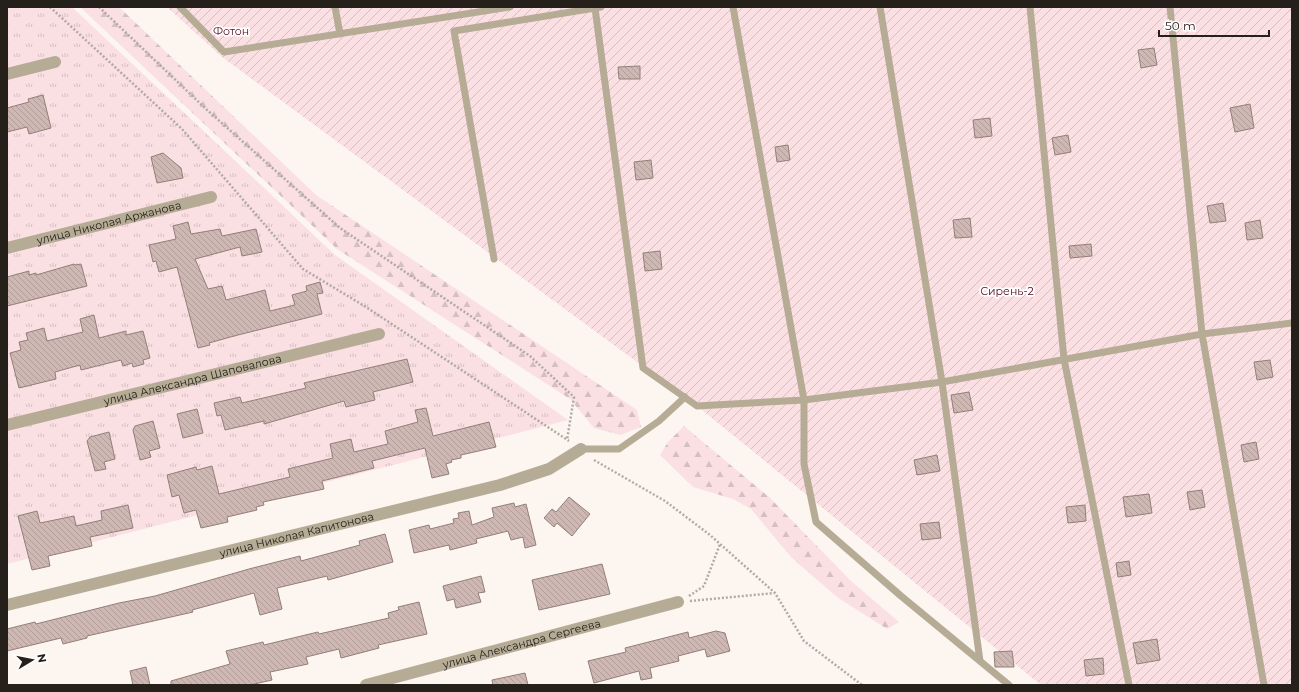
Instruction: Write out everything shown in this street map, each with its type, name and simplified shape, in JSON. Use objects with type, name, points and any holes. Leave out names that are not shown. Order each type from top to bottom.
[{"type":"street","points":[[7,74],[55,62]]},
{"type":"street","name":"улица Николая Аржанова","points":[[7,248],[211,197]]},
{"type":"street","name":"улица Александра Шаповалова","points":[[7,425],[379,334]]},
{"type":"street","name":"улица Николая Капитонова","points":[[7,605],[500,485],[549,469],[581,449]]},
{"type":"street","name":"улица Александра Сергеева","points":[[366,685],[678,602]]},
{"type":"lane","points":[[180,7],[224,52],[510,7]]},
{"type":"lane","points":[[335,7],[340,34]]},
{"type":"lane","points":[[733,7],[804,400],[804,464],[816,522],[901,596],[1009,685]]},
{"type":"lane","points":[[880,7],[942,382],[980,661]]},
{"type":"lane","points":[[1030,7],[1064,359],[1129,685]]},
{"type":"lane","points":[[1170,7],[1202,334],[1264,685]]},
{"type":"lane","points":[[494,259],[454,31],[598,8],[643,368],[697,406],[804,400],[942,382],[1202,334],[1292,323]]},
{"type":"lane","points":[[581,449],[619,449],[659,421],[685,397]]},
{"type":"path","points":[[50,7],[182,129],[303,270],[366,307],[581,449],[596,461],[665,501],[720,544],[775,593],[804,641],[858,684],[862,685]]},
{"type":"path","points":[[99,7],[206,109],[340,228],[530,356],[574,397],[566,440]]},
{"type":"path","points":[[678,602],[704,586],[720,544]]},
{"type":"path","points":[[678,602],[775,593]]},
{"type":"green space","points":[[7,7],[72,7],[335,255],[568,420],[7,564]]},
{"type":"green space","points":[[80,7],[119,7],[316,195],[637,410],[641,427],[620,435],[594,428],[570,399],[337,249]]},
{"type":"green space","name":"Сирень-2","points":[[167,7],[1292,7],[1292,685],[1041,685],[697,406],[222,57]]},
{"type":"green space","points":[[684,426],[770,498],[851,581],[899,622],[887,629],[837,597],[791,557],[751,509],[733,499],[693,487],[660,455],[668,442]]},
{"type":"building","points":[[1154,48],[1157,65],[1141,68],[1138,50]]},
{"type":"building","points":[[640,66],[640,79],[619,79],[618,67]]},
{"type":"building","points":[[43,95],[51,128],[29,134],[27,127],[7,132],[7,108],[29,102],[28,99]]},
{"type":"building","points":[[1250,104],[1254,128],[1235,132],[1230,108]]},
{"type":"building","points":[[990,118],[992,136],[975,138],[973,120]]},
{"type":"building","points":[[1068,135],[1071,152],[1055,155],[1052,138]]},
{"type":"building","points":[[788,145],[790,160],[777,162],[775,147]]},
{"type":"building","points":[[163,153],[181,168],[183,178],[157,183],[151,157]]},
{"type":"building","points":[[651,160],[653,178],[636,180],[634,162]]},
{"type":"building","points":[[1223,203],[1226,221],[1210,223],[1207,206]]},
{"type":"building","points":[[970,218],[972,237],[955,238],[953,220]]},
{"type":"building","points":[[1260,220],[1263,238],[1247,240],[1245,223]]},
{"type":"building","points":[[188,222],[191,234],[220,229],[222,236],[256,229],[262,252],[242,256],[240,247],[195,259],[208,289],[222,286],[226,300],[265,290],[270,311],[295,305],[292,295],[307,291],[306,286],[320,282],[323,293],[317,294],[322,314],[234,336],[209,343],[210,345],[198,348],[177,267],[159,272],[156,261],[153,262],[149,245],[176,239],[173,226]]},
{"type":"building","points":[[1091,244],[1092,256],[1070,258],[1069,246]]},
{"type":"building","points":[[660,251],[662,269],[645,271],[643,253]]},
{"type":"building","points":[[74,264],[81,264],[87,286],[7,306],[7,277],[29,271],[29,275],[36,273],[36,275]]},
{"type":"building","points":[[94,315],[99,338],[126,331],[126,335],[143,331],[150,358],[143,360],[144,364],[133,367],[132,363],[123,366],[121,360],[81,370],[80,365],[55,372],[56,379],[19,388],[10,353],[21,350],[19,342],[28,340],[26,333],[44,328],[47,341],[83,332],[80,319]]},
{"type":"building","points":[[407,359],[413,382],[373,392],[375,400],[346,407],[344,401],[264,424],[264,421],[225,430],[221,415],[217,416],[214,403],[240,397],[242,403],[306,388],[304,383]]},
{"type":"building","points":[[1270,360],[1273,377],[1257,380],[1254,362]]},
{"type":"building","points":[[969,392],[973,410],[954,413],[951,395]]},
{"type":"building","points":[[426,408],[433,436],[489,422],[496,447],[461,455],[461,458],[451,460],[452,462],[446,464],[449,474],[432,478],[425,448],[372,461],[374,468],[322,481],[324,489],[263,502],[264,505],[256,507],[257,510],[227,517],[228,522],[201,528],[196,510],[184,513],[179,495],[172,497],[167,475],[196,467],[197,470],[212,466],[219,494],[290,477],[288,469],[333,458],[330,444],[351,439],[354,452],[388,444],[385,431],[418,422],[415,410]]},
{"type":"building","points":[[197,409],[203,433],[183,438],[177,414]]},
{"type":"building","points":[[153,421],[160,448],[149,451],[151,457],[140,460],[133,430],[135,426]]},
{"type":"building","points":[[109,432],[115,459],[104,462],[106,469],[95,471],[87,441],[90,437]]},
{"type":"building","points":[[1256,442],[1259,459],[1244,462],[1241,445]]},
{"type":"building","points":[[937,455],[940,471],[917,475],[914,460]]},
{"type":"building","points":[[1202,490],[1205,507],[1190,510],[1187,492]]},
{"type":"building","points":[[1149,494],[1152,513],[1126,517],[1123,497]]},
{"type":"building","points":[[569,497],[590,514],[572,536],[557,523],[554,527],[544,518],[552,509],[556,512]]},
{"type":"building","points":[[514,503],[515,507],[526,504],[536,545],[525,548],[523,537],[511,540],[508,531],[476,539],[477,543],[450,550],[449,545],[414,553],[409,530],[429,525],[430,529],[454,523],[453,519],[459,518],[458,513],[469,511],[472,525],[494,517],[492,508]]},
{"type":"building","points":[[128,505],[133,528],[90,537],[92,546],[48,556],[50,566],[32,570],[18,516],[37,511],[40,523],[74,516],[76,526],[102,520],[101,511]]},
{"type":"building","points":[[1085,505],[1086,521],[1068,523],[1066,507]]},
{"type":"building","points":[[939,522],[941,538],[922,540],[920,524]]},
{"type":"building","points":[[385,534],[393,562],[328,580],[327,576],[277,588],[282,609],[260,615],[254,593],[192,610],[193,612],[87,636],[87,638],[63,644],[61,638],[7,651],[7,629],[35,622],[36,624],[119,603],[155,596],[300,556],[301,561],[360,545],[359,541]]},
{"type":"building","points":[[1129,561],[1131,575],[1118,577],[1116,563]]},
{"type":"building","points":[[602,564],[610,594],[539,610],[532,580]]},
{"type":"building","points":[[481,576],[485,592],[478,593],[481,602],[456,608],[454,599],[447,601],[443,586]]},
{"type":"building","points":[[419,602],[427,634],[378,645],[379,648],[341,658],[339,649],[306,657],[308,664],[270,672],[272,680],[250,685],[171,685],[171,681],[230,664],[226,651],[263,642],[264,645],[318,632],[319,634],[389,618],[388,613],[399,610],[398,607]]},
{"type":"building","points":[[716,631],[725,633],[730,651],[707,657],[705,649],[678,656],[679,661],[650,668],[652,678],[641,680],[639,671],[594,683],[588,661],[626,652],[625,648],[688,632],[689,638]]},
{"type":"building","points":[[1157,639],[1160,660],[1137,664],[1133,643]]},
{"type":"building","points":[[1012,651],[1014,667],[995,667],[994,652]]},
{"type":"building","points":[[1103,658],[1104,674],[1086,676],[1084,660]]},
{"type":"building","points":[[146,667],[150,685],[133,685],[130,671]]},
{"type":"building","points":[[525,673],[528,685],[493,685],[492,680]]},
{"type":"park label","name":"Фотон","points":[[231,31]]}]
